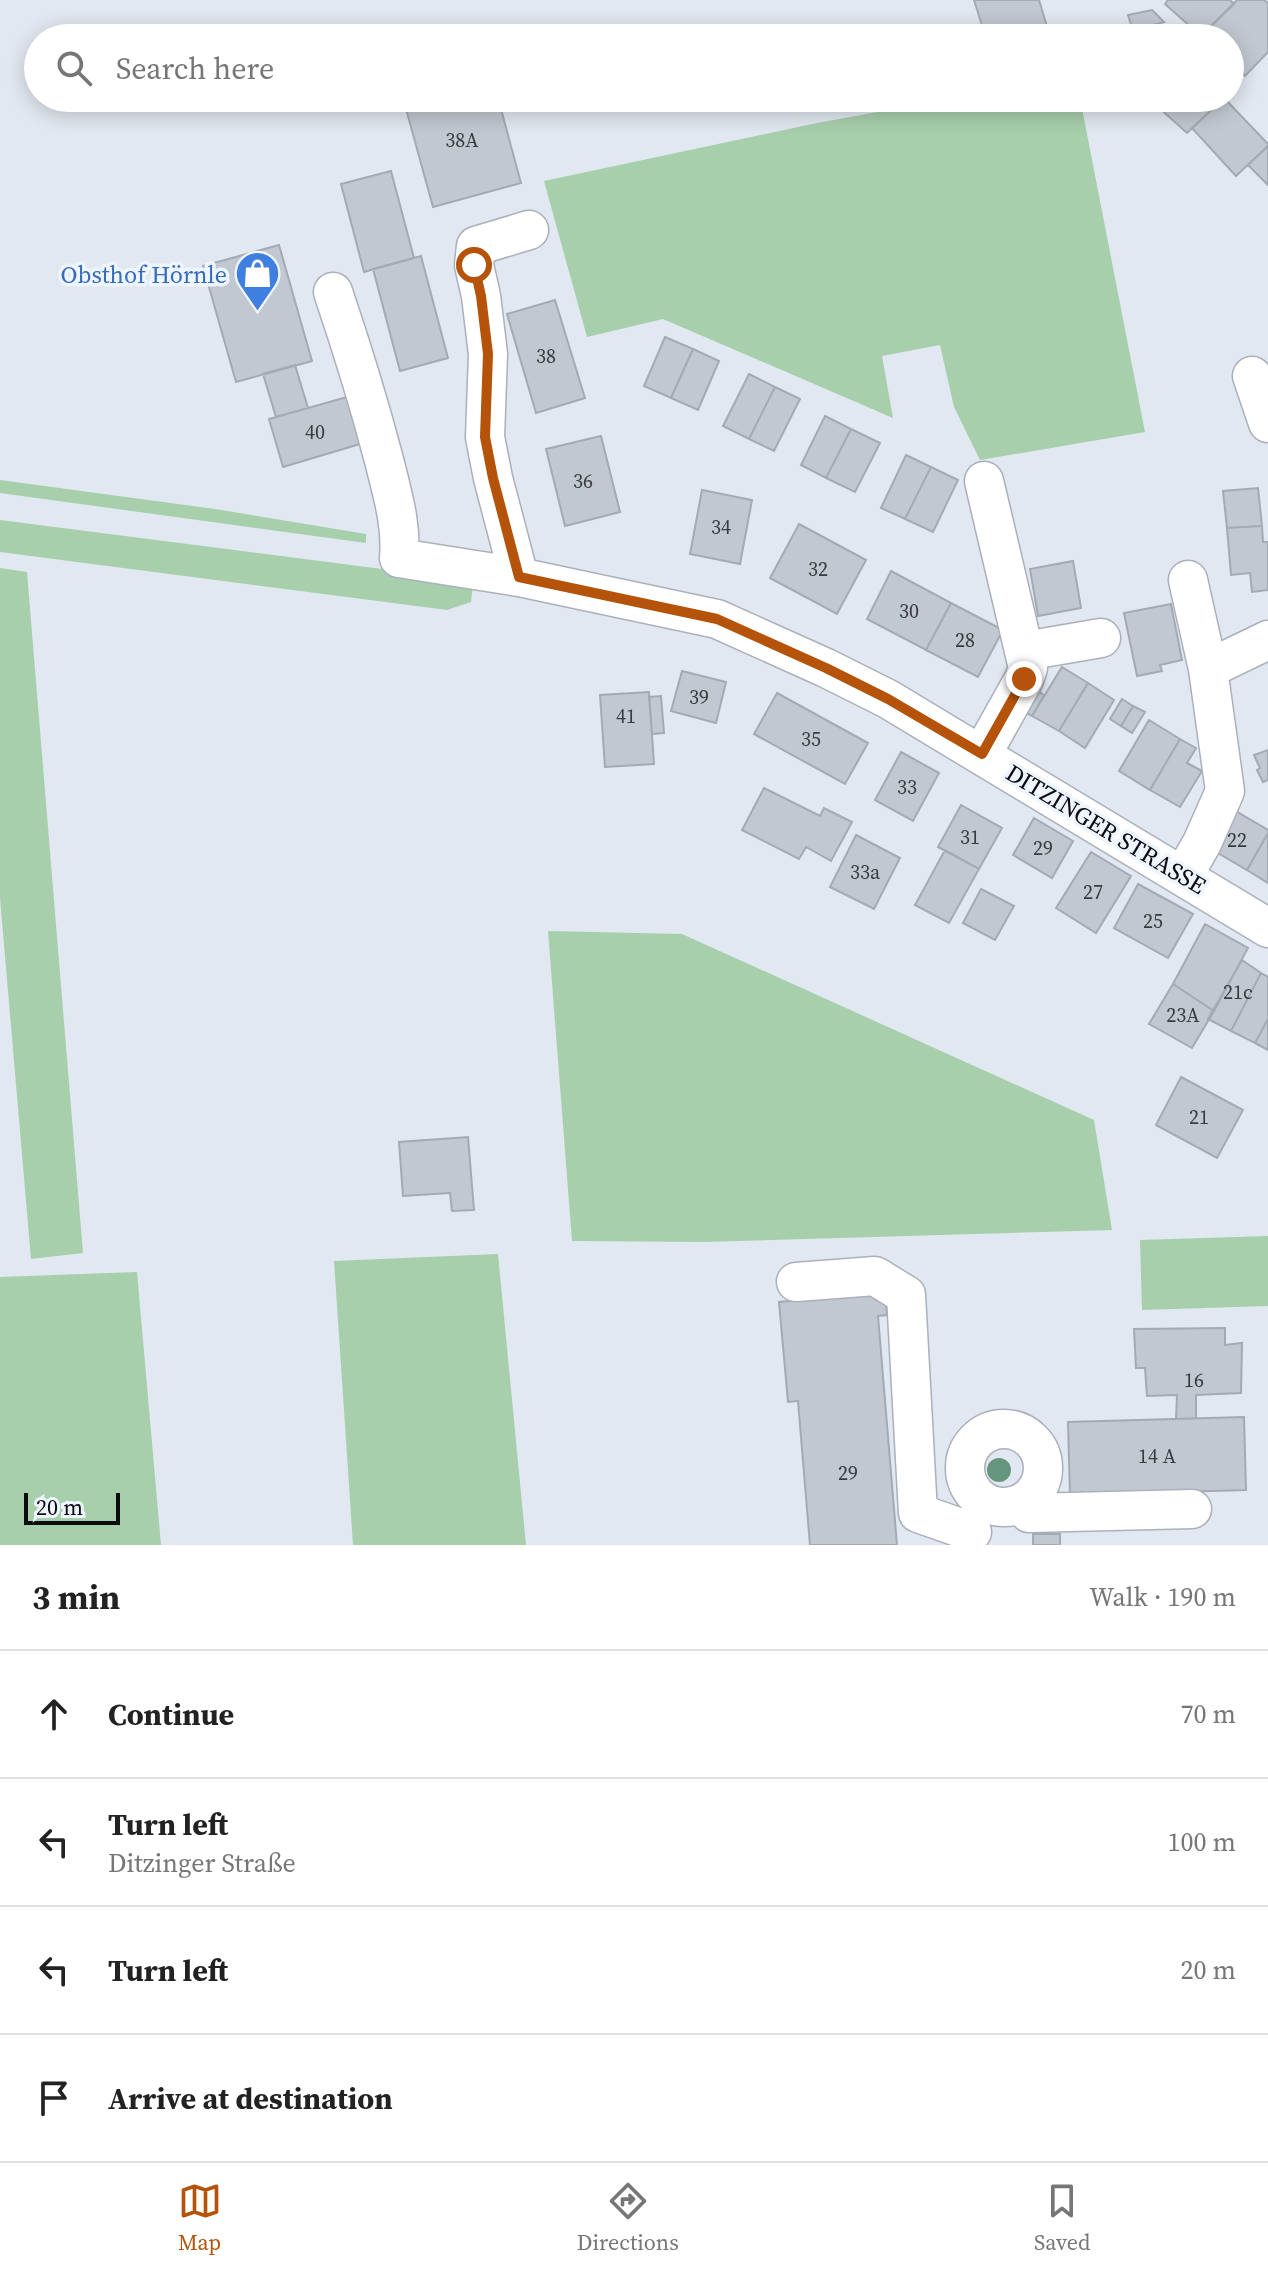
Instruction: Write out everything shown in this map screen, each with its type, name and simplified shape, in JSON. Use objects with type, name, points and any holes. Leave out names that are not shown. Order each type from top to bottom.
[{"type":"street","points":[[519,577],[485,437],[488,354],[474,265],[476,246],[529,230]]},
{"type":"street","name":"DITZINGER STRASSE","points":[[333,292],[364,382],[394,500],[401,535],[399,558],[519,577],[717,619],[888,699],[1268,928]]},
{"type":"street","points":[[1252,376],[1268,423]]},
{"type":"street","points":[[982,754],[1028,668],[984,481]]},
{"type":"street","points":[[1183,876],[1202,843],[1225,791],[1208,669],[1188,580]]},
{"type":"street","points":[[1025,651],[1101,638]]},
{"type":"street","points":[[1208,669],[1268,640]]},
{"type":"street","points":[[796,1282],[875,1276],[906,1295],[918,1513],[989,1522],[1029,1513],[1192,1509]]},
{"type":"green space","points":[[878,112],[1083,112],[1145,432],[980,460],[954,407],[940,345],[882,356],[893,418],[663,319],[587,337],[544,181]]},
{"type":"green space","points":[[0,480],[215,509],[366,534],[366,543],[0,493]]},
{"type":"green space","points":[[0,520],[390,570],[473,584],[471,602],[447,610],[0,552]]},
{"type":"green space","points":[[0,568],[27,572],[83,1253],[31,1259],[0,898]]},
{"type":"green space","points":[[548,931],[682,934],[1094,1120],[1112,1230],[705,1242],[572,1241]]},
{"type":"green space","points":[[1268,1236],[1268,1306],[1142,1310],[1140,1240]]},
{"type":"green space","points":[[498,1254],[526,1545],[353,1545],[334,1261]]},
{"type":"green space","points":[[137,1272],[161,1545],[0,1545],[0,1277]]},
{"type":"building","points":[[974,0],[1039,0],[1046,24],[982,24]]},
{"type":"building","points":[[1168,0],[1230,0],[1234,4],[1213,24],[1188,24],[1165,4]]},
{"type":"building","points":[[1237,0],[1264,0],[1268,3],[1268,52],[1245,76],[1244,24],[1213,24]]},
{"type":"building","points":[[1152,10],[1164,22],[1131,24],[1128,15]]},
{"type":"building","points":[[407,112],[502,112],[521,183],[433,207]]},
{"type":"building","points":[[1164,112],[1209,112],[1187,133]]},
{"type":"building","points":[[1209,112],[1237,112],[1268,146],[1236,176],[1192,128]]},
{"type":"building","points":[[1268,146],[1268,185],[1248,165]]},
{"type":"building","points":[[391,171],[414,258],[364,272],[341,184]]},
{"type":"building","name":"Obsthof Hörnle","points":[[279,245],[312,361],[236,382],[203,266]]},
{"type":"building","points":[[421,256],[448,358],[400,371],[373,269]]},
{"type":"building","points":[[555,300],[585,398],[536,413],[507,314]]},
{"type":"building","points":[[665,337],[693,349],[671,398],[644,386]]},
{"type":"building","points":[[693,349],[719,361],[698,410],[671,398]]},
{"type":"building","points":[[295,365],[308,408],[276,417],[263,374]]},
{"type":"building","points":[[749,374],[775,387],[749,439],[723,426]]},
{"type":"building","points":[[775,387],[800,399],[774,451],[749,439]]},
{"type":"building","points":[[347,397],[360,444],[283,467],[269,419]]},
{"type":"building","points":[[825,416],[851,429],[826,478],[801,465]]},
{"type":"building","points":[[851,429],[880,443],[855,492],[826,478]]},
{"type":"building","points":[[601,436],[620,512],[565,526],[546,449]]},
{"type":"building","points":[[906,455],[931,467],[905,519],[881,508]]},
{"type":"building","points":[[931,467],[958,480],[933,532],[905,519]]},
{"type":"building","points":[[1258,488],[1262,526],[1227,528],[1223,491]]},
{"type":"building","points":[[702,490],[752,500],[740,564],[690,554]]},
{"type":"building","points":[[799,524],[866,560],[837,614],[770,578]]},
{"type":"building","points":[[1262,526],[1263,542],[1268,542],[1268,590],[1252,592],[1250,573],[1231,575],[1227,528]]},
{"type":"building","points":[[1073,561],[1081,608],[1038,616],[1030,569]]},
{"type":"building","points":[[891,571],[951,603],[926,650],[867,619]]},
{"type":"building","points":[[951,603],[1003,630],[978,677],[926,650]]},
{"type":"building","points":[[1171,604],[1182,660],[1160,665],[1162,671],[1137,676],[1124,613]]},
{"type":"building","points":[[1062,667],[1088,683],[1059,731],[1032,716]]},
{"type":"building","points":[[682,671],[726,682],[716,723],[671,711]]},
{"type":"building","points":[[1088,683],[1114,700],[1085,748],[1059,731]]},
{"type":"building","points":[[1032,687],[1044,695],[1032,716],[1019,709]]},
{"type":"building","points":[[649,692],[654,764],[605,767],[600,695]]},
{"type":"building","points":[[777,693],[868,743],[845,784],[754,734]]},
{"type":"building","points":[[661,696],[664,733],[652,734],[649,697]]},
{"type":"building","points":[[1122,699],[1133,706],[1121,726],[1110,719]]},
{"type":"building","points":[[1133,706],[1145,712],[1132,733],[1121,726]]},
{"type":"building","points":[[1149,720],[1180,739],[1150,790],[1119,771]]},
{"type":"building","points":[[1180,739],[1196,748],[1187,763],[1202,771],[1180,807],[1150,790]]},
{"type":"building","points":[[1268,750],[1268,780],[1263,782],[1254,755]]},
{"type":"building","points":[[901,752],[939,773],[913,821],[875,800]]},
{"type":"building","points":[[764,788],[820,816],[824,808],[852,822],[831,861],[806,847],[799,859],[742,830]]},
{"type":"building","points":[[961,805],[1002,828],[979,869],[938,847]]},
{"type":"building","points":[[1229,807],[1268,830],[1247,870],[1206,846]]},
{"type":"building","points":[[1034,818],[1073,841],[1052,878],[1013,855]]},
{"type":"building","points":[[1268,833],[1268,883],[1247,870]]},
{"type":"building","points":[[856,835],[900,858],[874,909],[830,887]]},
{"type":"building","points":[[945,850],[979,869],[949,923],[915,905]]},
{"type":"building","points":[[1091,852],[1131,876],[1096,933],[1056,908]]},
{"type":"building","points":[[1138,884],[1193,914],[1168,958],[1114,928]]},
{"type":"building","points":[[981,889],[1014,906],[995,940],[963,923]]},
{"type":"building","points":[[1205,924],[1248,948],[1214,1011],[1173,984]]},
{"type":"building","points":[[1242,960],[1261,973],[1231,1031],[1208,1019]]},
{"type":"building","points":[[1261,973],[1268,977],[1268,1019],[1255,1043],[1231,1031]]},
{"type":"building","points":[[1173,984],[1214,1011],[1192,1048],[1149,1024]]},
{"type":"building","points":[[1268,1019],[1268,1050],[1255,1043]]},
{"type":"building","points":[[1181,1077],[1243,1110],[1217,1158],[1156,1125]]},
{"type":"building","points":[[468,1137],[474,1210],[452,1211],[450,1193],[403,1196],[399,1142]]},
{"type":"building","points":[[885,1293],[887,1315],[878,1316],[897,1545],[810,1545],[798,1401],[788,1402],[779,1302]]},
{"type":"building","points":[[1225,1328],[1225,1345],[1242,1343],[1241,1393],[1196,1395],[1196,1419],[1176,1419],[1177,1395],[1147,1396],[1145,1368],[1136,1368],[1134,1329]]},
{"type":"building","points":[[1244,1417],[1246,1490],[1070,1495],[1068,1422]]},
{"type":"building","points":[[1033,1534],[1060,1534],[1060,1545],[1033,1545]]},
{"type":"place","name":"Obsthof Hörnle","points":[[258,313]]},
{"type":"route","points":[[474,265],[488,354],[485,437],[519,577],[717,619],[888,699],[982,754],[1024,679]]}]
